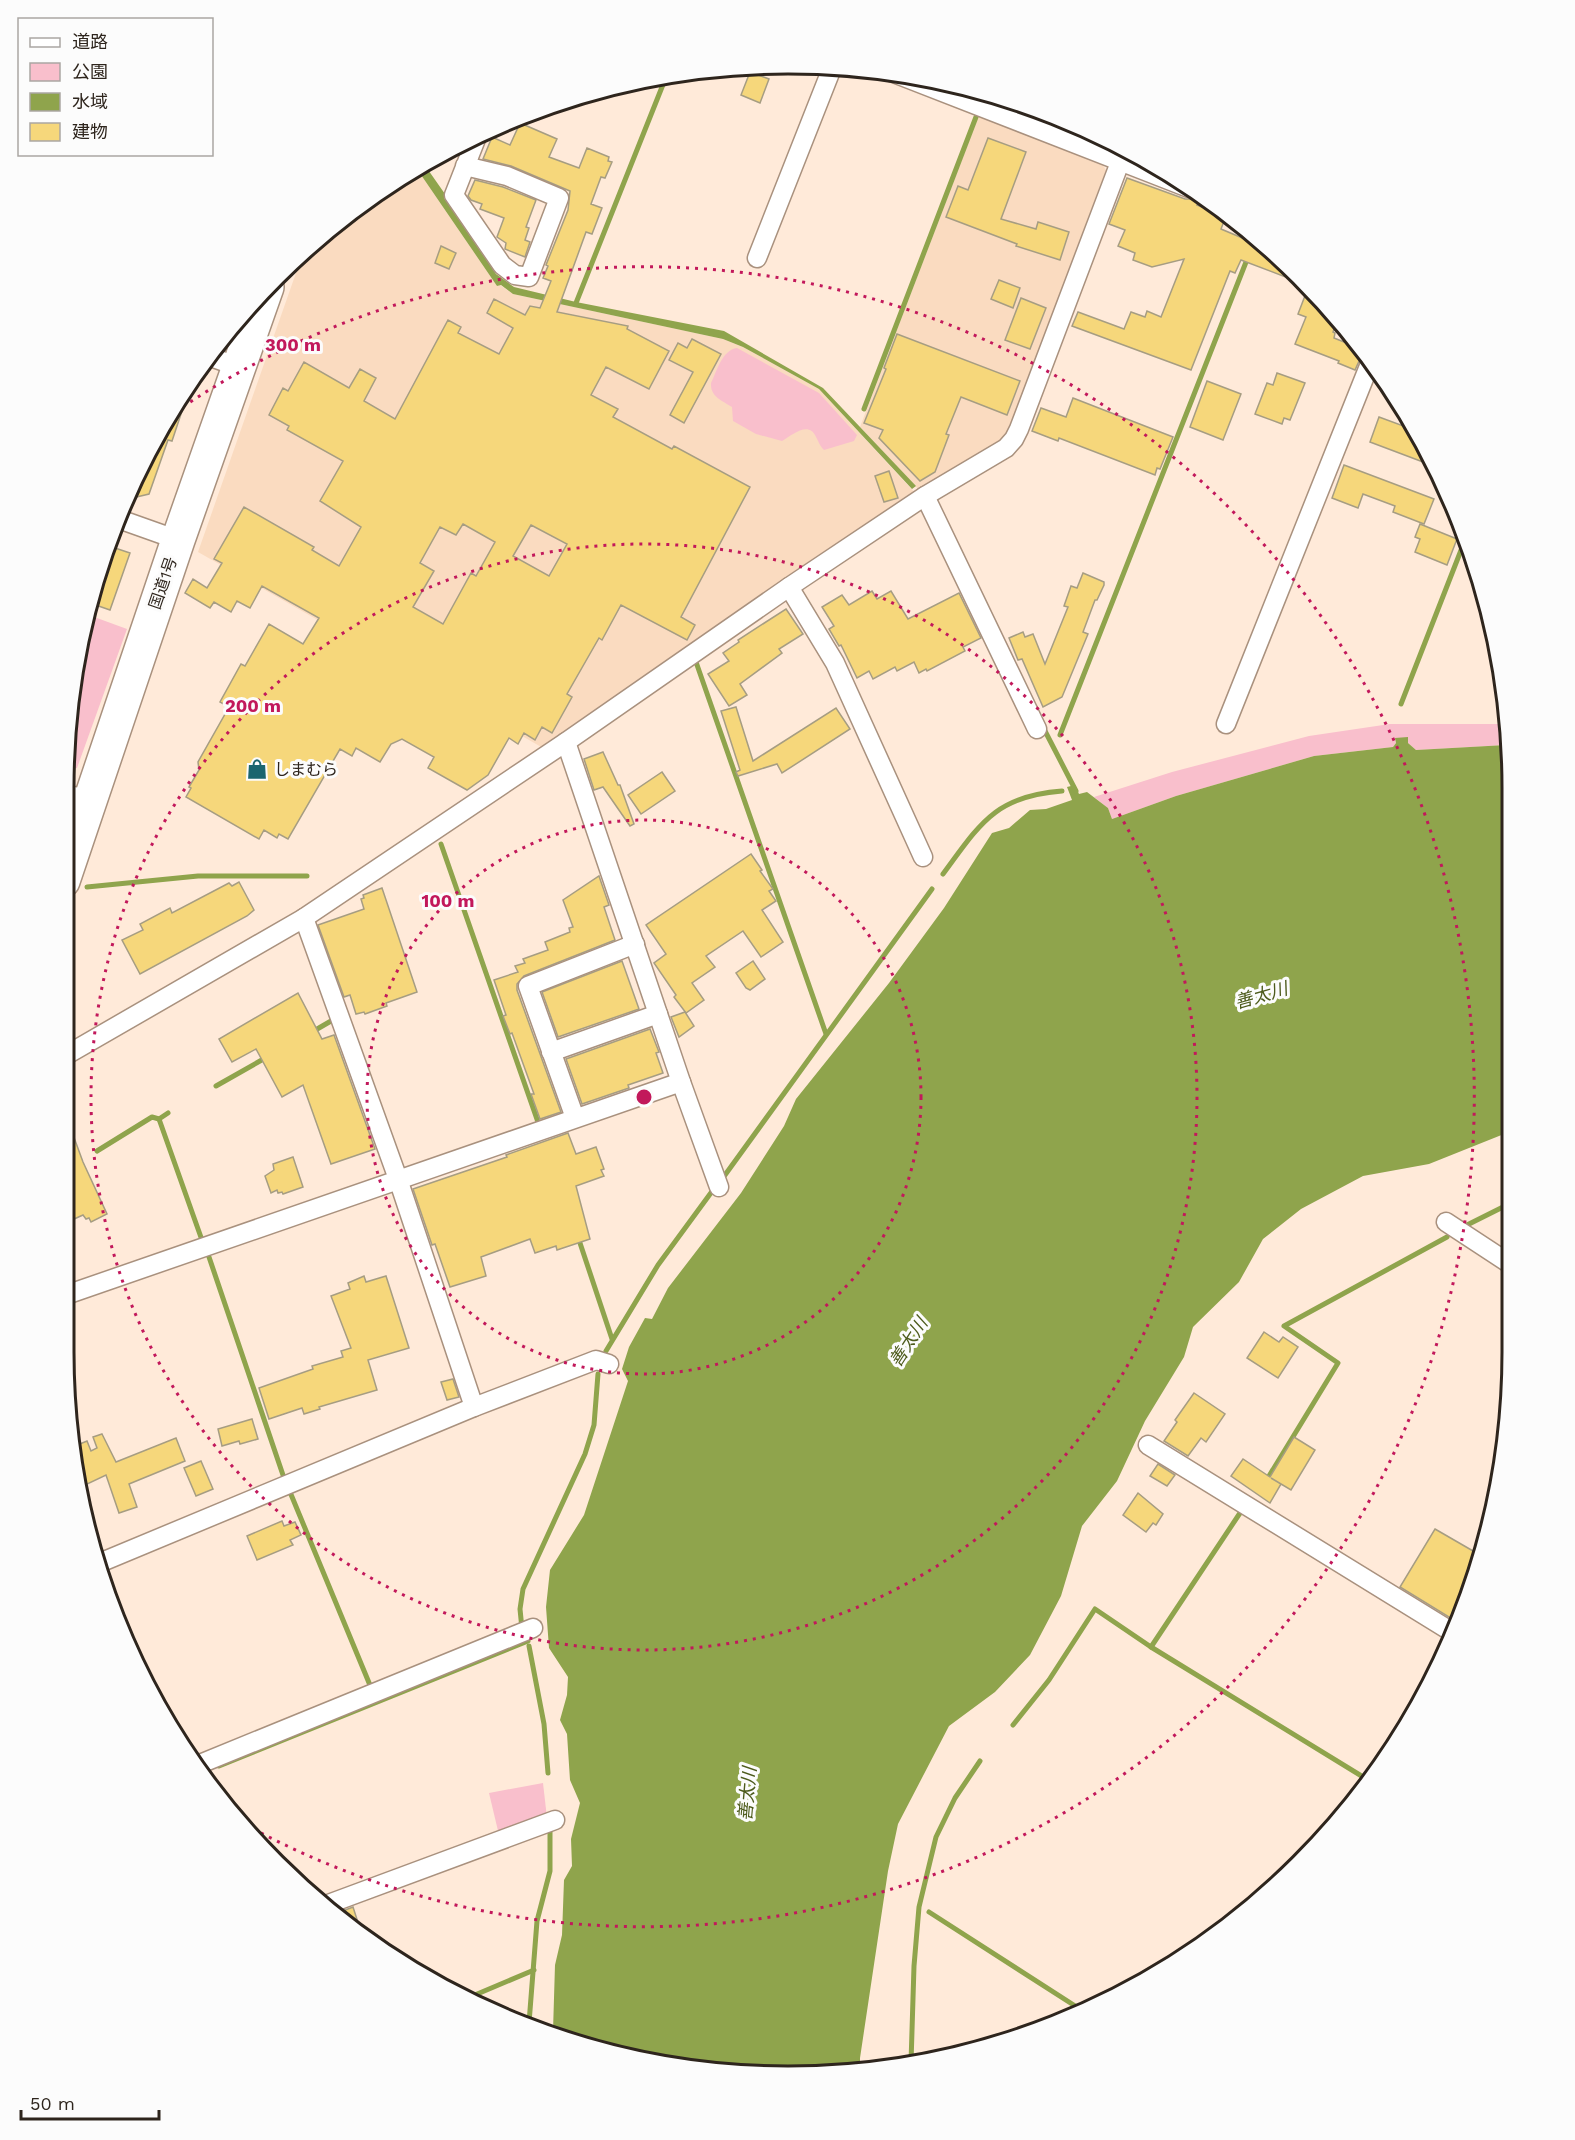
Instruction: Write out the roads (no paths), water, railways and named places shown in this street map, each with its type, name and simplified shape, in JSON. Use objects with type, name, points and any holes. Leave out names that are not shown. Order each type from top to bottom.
[{"type":"highway","name":"国道1号","points":[[76,796],[178,540],[239,367],[254,313]]},
{"type":"street","points":[[757,258],[829,75]]},
{"type":"street","points":[[947,92],[1108,149]]},
{"type":"street","points":[[465,166],[507,176],[559,198],[529,278],[515,274],[502,265],[454,195],[465,166],[473,147]]},
{"type":"street","points":[[74,1051],[304,918],[566,742],[789,587],[925,496],[1006,448],[1014,439],[1122,157]]},
{"type":"street","points":[[217,359],[239,367]]},
{"type":"street","points":[[1226,724],[1367,371]]},
{"type":"street","points":[[925,496],[1037,729]]},
{"type":"street","points":[[125,521],[178,540]]},
{"type":"street","points":[[789,587],[835,663],[923,857]]},
{"type":"street","points":[[566,742],[719,1187]]},
{"type":"street","points":[[304,918],[398,1179],[474,1407]]},
{"type":"street","points":[[575,1118],[528,986],[635,944]]},
{"type":"street","points":[[551,1052],[658,1014]]},
{"type":"street","points":[[74,1292],[681,1082]]},
{"type":"street","points":[[1446,1222],[1502,1259]]},
{"type":"street","points":[[105,1561],[474,1407],[596,1360],[609,1364]]},
{"type":"street","points":[[1148,1444],[1446,1628]]},
{"type":"street","points":[[204,1762],[533,1628]]},
{"type":"street","points":[[333,1902],[555,1820]]},
{"type":"water","points":[[429,171],[445,194],[444,198],[496,274],[514,287],[576,302],[724,331],[823,388],[916,486],[912,489],[819,389],[743,347],[723,339],[513,294],[501,285],[497,286],[421,175]]},
{"type":"water","name":"善太川","points":[[1408,737],[1408,743],[1416,750],[1500,745],[1502,1135],[1429,1164],[1363,1176],[1301,1209],[1263,1239],[1239,1282],[1193,1327],[1184,1357],[1145,1421],[1117,1481],[1082,1526],[1061,1596],[1030,1655],[995,1692],[949,1726],[898,1824],[888,1871],[860,2062],[788,2066],[741,2065],[694,2060],[648,2053],[553,2027],[555,1965],[562,1935],[564,1880],[572,1866],[571,1839],[580,1803],[570,1780],[567,1734],[560,1720],[567,1695],[568,1677],[549,1648],[546,1607],[550,1570],[584,1515],[628,1381],[622,1369],[629,1347],[645,1318],[652,1319],[668,1288],[741,1193],[784,1126],[796,1099],[889,983],[944,908],[992,833],[1009,828],[1030,810],[1046,809],[1072,800],[1067,787],[1075,785],[1079,794],[1087,792],[1108,808],[1112,819],[1176,796],[1314,756],[1393,747],[1396,743],[1395,738]]},
{"type":"waterway","points":[[576,303],[663,85]]},
{"type":"waterway","points":[[864,409],[976,117]]},
{"type":"waterway","points":[[1060,735],[1248,257]]},
{"type":"waterway","points":[[1401,704],[1461,550]]},
{"type":"waterway","points":[[696,662],[826,1034]]},
{"type":"waterway","points":[[1045,731],[1076,791]]},
{"type":"waterway","points":[[943,874],[979,827],[1005,806],[1020,799],[1062,791]]},
{"type":"waterway","points":[[441,844],[539,1125]]},
{"type":"waterway","points":[[87,887],[198,876],[307,876]]},
{"type":"waterway","points":[[725,1175],[932,889]]},
{"type":"waterway","points":[[312,1032],[331,1021]]},
{"type":"waterway","points":[[216,1086],[267,1057]]},
{"type":"waterway","points":[[168,1113],[159,1119],[203,1243]]},
{"type":"waterway","points":[[97,1151],[152,1117],[159,1119]]},
{"type":"waterway","points":[[606,1351],[658,1265],[713,1190]]},
{"type":"waterway","points":[[1463,1227],[1502,1208]]},
{"type":"waterway","points":[[578,1237],[612,1339]]},
{"type":"waterway","points":[[1266,1481],[1338,1363],[1284,1326],[1447,1237]]},
{"type":"waterway","points":[[209,1257],[284,1478]]},
{"type":"waterway","points":[[522,1629],[520,1609],[523,1589],[585,1454],[594,1425],[598,1374]]},
{"type":"waterway","points":[[290,1492],[372,1690]]},
{"type":"waterway","points":[[1013,1725],[1049,1680],[1095,1609],[1151,1647],[1240,1513]]},
{"type":"waterway","points":[[219,1766],[528,1641]]},
{"type":"waterway","points":[[529,1646],[544,1724],[548,1773]]},
{"type":"waterway","points":[[1151,1647],[1362,1776]]},
{"type":"waterway","points":[[911,2055],[914,1966],[919,1907],[936,1837],[955,1798],[980,1761]]},
{"type":"waterway","points":[[529,2018],[537,1921],[550,1871],[550,1830]]},
{"type":"waterway","points":[[929,1912],[1075,2006]]},
{"type":"waterway","points":[[476,1995],[534,1970]]},
{"type":"place","name":"しまむら","points":[[257,769]]}]
